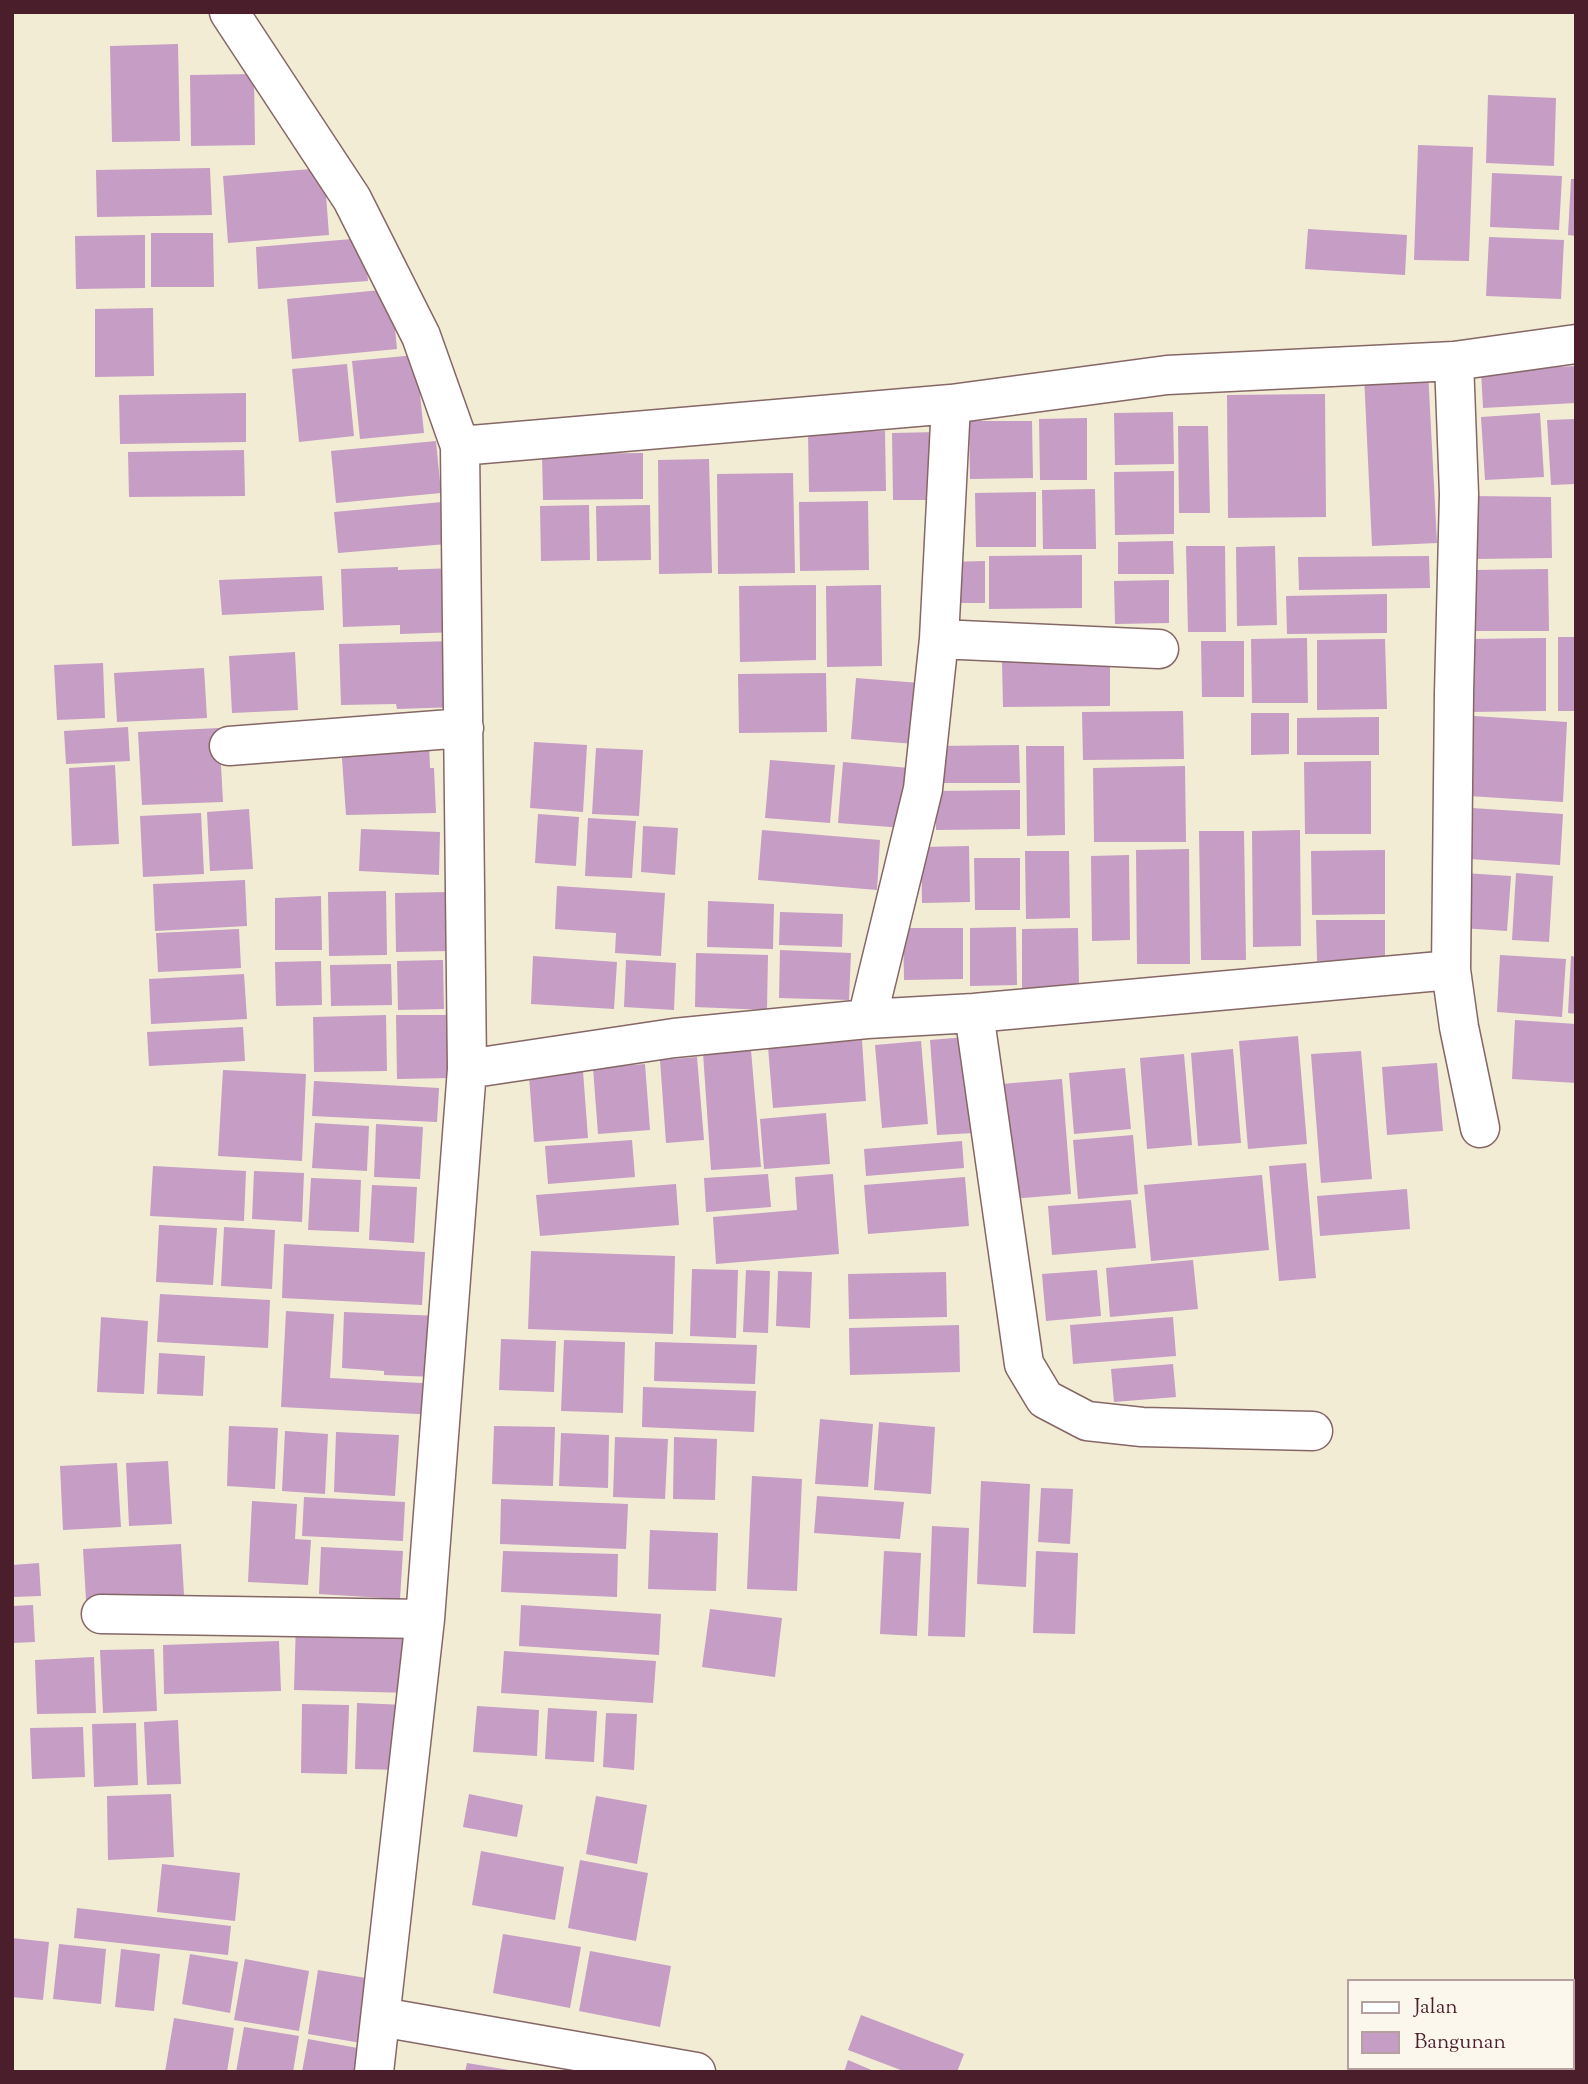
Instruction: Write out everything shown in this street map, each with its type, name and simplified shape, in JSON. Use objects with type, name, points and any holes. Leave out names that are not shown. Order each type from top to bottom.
[{"type":"street","points":[[229,12],[352,199],[421,336],[460,446],[467,1069],[425,1619],[374,2072]]},
{"type":"street","points":[[460,446],[951,404],[1167,375],[1454,360],[1576,344]]},
{"type":"street","points":[[1454,360],[1459,494],[1451,970],[1459,1027],[1480,1128]]},
{"type":"street","points":[[867,1019],[923,789],[939,639],[951,404]]},
{"type":"street","points":[[939,639],[1159,649]]},
{"type":"street","points":[[229,746],[464,728]]},
{"type":"street","points":[[467,1069],[674,1038],[867,1019],[974,1013],[1451,970]]},
{"type":"street","points":[[974,1013],[1024,1364],[1045,1399],[1087,1421],[1142,1427],[1313,1432]]},
{"type":"street","points":[[101,1614],[425,1619]]},
{"type":"street","points":[[381,2017],[696,2072]]},
{"type":"building","points":[[178,44],[180,141],[112,142],[110,46]]},
{"type":"building","points":[[254,74],[255,145],[191,146],[190,75]]},
{"type":"building","points":[[1488,95],[1556,98],[1554,166],[1486,163]]},
{"type":"building","points":[[1418,145],[1473,147],[1469,261],[1414,260]]},
{"type":"building","points":[[210,168],[212,215],[97,217],[96,170]]},
{"type":"building","points":[[324,168],[329,235],[228,243],[223,176]]},
{"type":"building","points":[[1492,173],[1562,176],[1559,230],[1490,227]]},
{"type":"building","points":[[1571,179],[1576,179],[1576,236],[1568,235]]},
{"type":"building","points":[[1308,229],[1407,235],[1405,275],[1305,269]]},
{"type":"building","points":[[151,233],[213,233],[214,287],[151,287]]},
{"type":"building","points":[[145,235],[145,288],[76,289],[75,236]]},
{"type":"building","points":[[1489,237],[1564,240],[1561,299],[1486,296]]},
{"type":"building","points":[[364,238],[368,281],[258,289],[256,247]]},
{"type":"building","points":[[391,289],[397,349],[292,359],[287,299]]},
{"type":"building","points":[[153,308],[154,376],[95,377],[95,309]]},
{"type":"building","points":[[416,355],[424,433],[360,439],[352,361]]},
{"type":"building","points":[[347,364],[354,436],[299,442],[292,369]]},
{"type":"building","points":[[1576,366],[1576,403],[1483,408],[1481,371]]},
{"type":"building","points":[[1428,371],[1437,543],[1372,546],[1364,375]]},
{"type":"building","points":[[246,393],[246,442],[120,444],[119,395]]},
{"type":"building","points":[[1325,394],[1326,517],[1228,518],[1227,395]]},
{"type":"building","points":[[1173,412],[1174,464],[1115,465],[1114,413]]},
{"type":"building","points":[[1540,413],[1544,477],[1485,480],[1481,417]]},
{"type":"building","points":[[1087,418],[1087,480],[1040,480],[1039,419]]},
{"type":"building","points":[[1576,419],[1576,484],[1551,485],[1547,420]]},
{"type":"building","points":[[969,421],[1032,421],[1033,478],[970,479]]},
{"type":"building","points":[[1178,426],[1208,426],[1210,513],[1179,513]]},
{"type":"building","points":[[885,431],[886,491],[809,492],[808,432]]},
{"type":"building","points":[[939,432],[940,500],[893,500],[892,433]]},
{"type":"building","points":[[436,441],[441,493],[336,503],[331,451]]},
{"type":"building","points":[[244,450],[245,496],[129,497],[128,452]]},
{"type":"building","points":[[643,453],[643,499],[543,500],[542,454]]},
{"type":"building","points":[[709,459],[712,573],[659,574],[658,460]]},
{"type":"building","points":[[1174,471],[1174,534],[1115,535],[1114,472]]},
{"type":"building","points":[[793,473],[795,573],[718,574],[717,474]]},
{"type":"building","points":[[1095,489],[1096,549],[1043,549],[1042,490]]},
{"type":"building","points":[[1036,492],[1036,547],[976,547],[975,493]]},
{"type":"building","points":[[1473,496],[1551,497],[1552,558],[1473,559]]},
{"type":"building","points":[[868,501],[869,570],[800,571],[799,502]]},
{"type":"building","points":[[442,502],[447,544],[338,553],[334,512]]},
{"type":"building","points":[[589,505],[590,560],[541,561],[540,506]]},
{"type":"building","points":[[650,505],[651,560],[597,561],[596,506]]},
{"type":"building","points":[[1173,541],[1174,574],[1118,574],[1118,542]]},
{"type":"building","points":[[1186,546],[1225,546],[1226,632],[1188,632]]},
{"type":"building","points":[[1275,546],[1277,625],[1237,626],[1236,547]]},
{"type":"building","points":[[1082,555],[1082,608],[989,609],[989,556]]},
{"type":"building","points":[[1429,556],[1430,588],[1299,590],[1298,557]]},
{"type":"building","points":[[985,561],[985,603],[950,603],[949,562]]},
{"type":"building","points":[[398,567],[398,570],[457,568],[459,632],[400,634],[400,625],[343,627],[341,569]]},
{"type":"building","points":[[1548,569],[1549,631],[1473,631],[1472,570]]},
{"type":"building","points":[[322,576],[324,610],[222,615],[219,580]]},
{"type":"building","points":[[1169,580],[1169,623],[1115,624],[1114,581]]},
{"type":"building","points":[[816,585],[816,660],[740,662],[739,586]]},
{"type":"building","points":[[881,585],[882,666],[827,667],[826,586]]},
{"type":"building","points":[[1387,594],[1387,633],[1287,634],[1286,596]]},
{"type":"building","points":[[1558,637],[1576,637],[1576,711],[1558,711]]},
{"type":"building","points":[[1307,638],[1308,703],[1252,703],[1251,639]]},
{"type":"building","points":[[1546,638],[1546,711],[1468,712],[1468,639]]},
{"type":"building","points":[[1385,639],[1387,709],[1317,710],[1317,640]]},
{"type":"building","points":[[454,641],[457,707],[397,709],[396,704],[341,705],[339,644]]},
{"type":"building","points":[[1201,641],[1244,641],[1244,697],[1202,697]]},
{"type":"building","points":[[295,652],[298,710],[232,713],[229,656]]},
{"type":"building","points":[[1110,661],[1110,706],[1003,707],[1002,662]]},
{"type":"building","points":[[103,663],[105,718],[57,720],[54,665]]},
{"type":"building","points":[[204,668],[207,718],[117,722],[114,673]]},
{"type":"building","points":[[826,673],[827,732],[739,733],[738,674]]},
{"type":"building","points":[[856,678],[920,683],[915,744],[851,739]]},
{"type":"building","points":[[1183,711],[1184,759],[1083,760],[1082,712]]},
{"type":"building","points":[[1251,713],[1289,713],[1289,754],[1251,755]]},
{"type":"building","points":[[1474,716],[1567,722],[1563,802],[1469,796]]},
{"type":"building","points":[[1379,717],[1379,755],[1297,755],[1297,718]]},
{"type":"building","points":[[128,727],[130,761],[66,764],[64,731]]},
{"type":"building","points":[[219,728],[223,802],[142,805],[138,732]]},
{"type":"building","points":[[534,742],[587,745],[583,812],[530,808]]},
{"type":"building","points":[[429,743],[430,768],[434,768],[436,813],[346,815],[341,745]]},
{"type":"building","points":[[1019,745],[1020,783],[935,783],[935,746]]},
{"type":"building","points":[[1026,746],[1064,746],[1065,835],[1027,836]]},
{"type":"building","points":[[596,748],[643,750],[639,816],[592,814]]},
{"type":"building","points":[[770,760],[835,765],[830,823],[765,818]]},
{"type":"building","points":[[1371,761],[1371,834],[1305,834],[1304,762]]},
{"type":"building","points":[[843,762],[909,768],[904,828],[838,823]]},
{"type":"building","points":[[115,765],[119,844],[72,846],[69,768]]},
{"type":"building","points":[[1185,766],[1186,842],[1094,842],[1093,768]]},
{"type":"building","points":[[1020,790],[1020,829],[936,830],[935,791]]},
{"type":"building","points":[[1472,808],[1563,814],[1560,865],[1469,859]]},
{"type":"building","points":[[249,809],[253,869],[210,871],[207,812]]},
{"type":"building","points":[[201,813],[204,874],[143,877],[140,816]]},
{"type":"building","points":[[538,814],[579,817],[576,866],[535,863]]},
{"type":"building","points":[[588,818],[636,821],[632,878],[585,876]]},
{"type":"building","points":[[643,826],[678,828],[675,875],[641,872]]},
{"type":"building","points":[[361,829],[440,832],[439,875],[359,871]]},
{"type":"building","points":[[762,830],[880,840],[877,890],[758,880]]},
{"type":"building","points":[[1300,830],[1301,946],[1253,947],[1252,831]]},
{"type":"building","points":[[1199,831],[1244,831],[1246,960],[1201,960]]},
{"type":"building","points":[[969,846],[970,902],[922,903],[921,847]]},
{"type":"building","points":[[1189,849],[1190,964],[1137,964],[1136,850]]},
{"type":"building","points":[[1385,850],[1385,914],[1312,915],[1311,851]]},
{"type":"building","points":[[1025,851],[1069,851],[1070,918],[1026,919]]},
{"type":"building","points":[[1129,855],[1130,940],[1092,941],[1091,856]]},
{"type":"building","points":[[974,858],[1020,858],[1020,910],[975,910]]},
{"type":"building","points":[[1464,873],[1511,876],[1507,931],[1461,928]]},
{"type":"building","points":[[1516,873],[1553,876],[1549,942],[1512,940]]},
{"type":"building","points":[[245,880],[247,926],[155,931],[153,884]]},
{"type":"building","points":[[557,886],[665,893],[661,956],[615,953],[616,933],[555,929]]},
{"type":"building","points":[[386,891],[387,955],[329,956],[328,892]]},
{"type":"building","points":[[449,892],[451,951],[396,952],[395,893]]},
{"type":"building","points":[[321,896],[322,950],[275,950],[275,898]]},
{"type":"building","points":[[708,901],[774,904],[773,949],[707,947]]},
{"type":"building","points":[[780,912],[843,914],[842,947],[779,945]]},
{"type":"building","points":[[1316,920],[1385,920],[1385,960],[1317,961]]},
{"type":"building","points":[[1016,927],[1017,985],[970,986],[970,928]]},
{"type":"building","points":[[903,928],[963,928],[963,979],[904,980]]},
{"type":"building","points":[[1078,928],[1079,987],[1022,988],[1022,929]]},
{"type":"building","points":[[239,929],[241,968],[158,972],[156,933]]},
{"type":"building","points":[[780,950],[851,953],[849,1000],[779,998]]},
{"type":"building","points":[[696,953],[768,955],[767,1010],[695,1007]]},
{"type":"building","points":[[1500,955],[1566,959],[1562,1017],[1497,1012]]},
{"type":"building","points":[[533,956],[617,962],[614,1009],[531,1004]]},
{"type":"building","points":[[1571,956],[1576,957],[1576,1014],[1568,1013]]},
{"type":"building","points":[[443,960],[444,1009],[398,1010],[397,961]]},
{"type":"building","points":[[626,960],[676,963],[674,1010],[624,1007]]},
{"type":"building","points":[[321,961],[322,1005],[276,1006],[275,962]]},
{"type":"building","points":[[391,964],[392,1005],[331,1006],[330,965]]},
{"type":"building","points":[[244,974],[247,1019],[151,1024],[149,979]]},
{"type":"building","points":[[386,1015],[387,1071],[314,1072],[313,1017]]},
{"type":"building","points":[[396,1015],[449,1015],[450,1078],[397,1079]]},
{"type":"building","points":[[1515,1020],[1576,1024],[1576,1083],[1512,1079]]},
{"type":"building","points":[[243,1027],[245,1061],[149,1066],[147,1032]]},
{"type":"building","points":[[1298,1036],[1307,1144],[1248,1149],[1239,1041]]},
{"type":"building","points":[[966,1037],[974,1133],[937,1135],[930,1040]]},
{"type":"building","points":[[862,1040],[866,1101],[773,1108],[768,1047]]},
{"type":"building","points":[[921,1041],[928,1124],[882,1128],[875,1045]]},
{"type":"building","points":[[1233,1049],[1241,1143],[1198,1146],[1191,1053]]},
{"type":"building","points":[[751,1050],[761,1167],[711,1170],[703,1053]]},
{"type":"building","points":[[1361,1051],[1372,1179],[1321,1183],[1311,1054]]},
{"type":"building","points":[[1184,1054],[1192,1145],[1147,1149],[1140,1058]]},
{"type":"building","points":[[697,1057],[704,1140],[666,1143],[660,1060]]},
{"type":"building","points":[[1437,1063],[1443,1131],[1387,1135],[1382,1067]]},
{"type":"building","points":[[645,1064],[650,1130],[598,1134],[593,1068]]},
{"type":"building","points":[[1125,1068],[1131,1129],[1074,1134],[1069,1073]]},
{"type":"building","points":[[223,1070],[306,1074],[302,1161],[218,1156]]},
{"type":"building","points":[[583,1071],[588,1138],[534,1142],[529,1076]]},
{"type":"building","points":[[1062,1079],[1071,1194],[1011,1199],[1001,1084]]},
{"type":"building","points":[[314,1081],[439,1088],[437,1122],[312,1116]]},
{"type":"building","points":[[826,1113],[830,1164],[764,1169],[760,1119]]},
{"type":"building","points":[[315,1123],[369,1126],[367,1171],[312,1168]]},
{"type":"building","points":[[376,1124],[423,1127],[420,1179],[374,1177]]},
{"type":"building","points":[[1133,1135],[1138,1194],[1078,1199],[1073,1140]]},
{"type":"building","points":[[632,1140],[635,1177],[548,1184],[545,1146]]},
{"type":"building","points":[[962,1141],[964,1168],[866,1176],[864,1149]]},
{"type":"building","points":[[1306,1163],[1316,1278],[1279,1281],[1269,1166]]},
{"type":"building","points":[[153,1166],[246,1171],[244,1221],[150,1216]]},
{"type":"building","points":[[254,1171],[304,1173],[302,1222],[252,1219]]},
{"type":"building","points":[[768,1174],[771,1207],[706,1212],[704,1178]]},
{"type":"building","points":[[833,1174],[839,1254],[716,1264],[713,1217],[797,1210],[795,1177]]},
{"type":"building","points":[[1262,1175],[1269,1250],[1151,1261],[1144,1185]]},
{"type":"building","points":[[965,1177],[969,1226],[868,1234],[864,1185]]},
{"type":"building","points":[[311,1178],[361,1180],[359,1232],[308,1230]]},
{"type":"building","points":[[676,1184],[679,1225],[540,1236],[536,1195]]},
{"type":"building","points":[[372,1185],[417,1187],[414,1243],[369,1240]]},
{"type":"building","points":[[1407,1189],[1410,1229],[1320,1236],[1317,1196]]},
{"type":"building","points":[[1131,1200],[1136,1248],[1052,1255],[1048,1206]]},
{"type":"building","points":[[159,1225],[217,1228],[213,1285],[156,1282]]},
{"type":"building","points":[[224,1227],[275,1230],[272,1289],[221,1286]]},
{"type":"building","points":[[284,1244],[425,1252],[422,1305],[282,1298]]},
{"type":"building","points":[[531,1251],[675,1256],[673,1334],[528,1329]]},
{"type":"building","points":[[1193,1260],[1198,1309],[1110,1317],[1106,1268]]},
{"type":"building","points":[[692,1269],[738,1270],[736,1338],[690,1336]]},
{"type":"building","points":[[746,1270],[770,1271],[768,1333],[743,1332]]},
{"type":"building","points":[[1097,1270],[1101,1316],[1046,1321],[1042,1274]]},
{"type":"building","points":[[778,1271],[812,1272],[810,1328],[776,1326]]},
{"type":"building","points":[[946,1272],[947,1317],[849,1319],[848,1274]]},
{"type":"building","points":[[160,1294],[270,1300],[268,1348],[157,1342]]},
{"type":"building","points":[[286,1311],[334,1314],[330,1378],[439,1384],[437,1415],[281,1407]]},
{"type":"building","points":[[344,1312],[439,1316],[435,1377],[384,1375],[384,1371],[342,1368]]},
{"type":"building","points":[[101,1317],[148,1321],[144,1394],[97,1392]]},
{"type":"building","points":[[1173,1317],[1176,1356],[1073,1364],[1070,1325]]},
{"type":"building","points":[[959,1325],[960,1372],[850,1375],[849,1328]]},
{"type":"building","points":[[501,1339],[556,1341],[554,1392],[499,1390]]},
{"type":"building","points":[[564,1340],[625,1342],[623,1413],[561,1411]]},
{"type":"building","points":[[655,1342],[757,1345],[755,1384],[654,1381]]},
{"type":"building","points":[[159,1353],[205,1356],[203,1396],[157,1394]]},
{"type":"building","points":[[1173,1364],[1176,1397],[1114,1402],[1111,1369]]},
{"type":"building","points":[[643,1387],[756,1391],[754,1432],[642,1427]]},
{"type":"building","points":[[820,1419],[873,1424],[868,1487],[815,1484]]},
{"type":"building","points":[[879,1422],[935,1427],[931,1494],[874,1490]]},
{"type":"building","points":[[229,1426],[278,1428],[275,1489],[227,1486]]},
{"type":"building","points":[[494,1426],[555,1427],[553,1486],[492,1484]]},
{"type":"building","points":[[285,1431],[328,1434],[325,1494],[282,1491]]},
{"type":"building","points":[[336,1432],[399,1435],[395,1496],[334,1492]]},
{"type":"building","points":[[561,1433],[609,1435],[608,1488],[559,1486]]},
{"type":"building","points":[[615,1437],[668,1439],[665,1499],[613,1497]]},
{"type":"building","points":[[674,1437],[717,1439],[715,1500],[673,1499]]},
{"type":"building","points":[[168,1461],[172,1524],[129,1526],[126,1463]]},
{"type":"building","points":[[117,1463],[121,1527],[63,1530],[60,1466]]},
{"type":"building","points":[[752,1476],[802,1479],[797,1591],[747,1589]]},
{"type":"building","points":[[981,1481],[1030,1484],[1026,1587],[977,1584]]},
{"type":"building","points":[[1041,1488],[1073,1489],[1070,1544],[1038,1542]]},
{"type":"building","points":[[817,1496],[904,1502],[900,1539],[814,1533]]},
{"type":"building","points":[[304,1497],[405,1502],[403,1541],[302,1536]]},
{"type":"building","points":[[501,1499],[628,1504],[626,1549],[500,1544]]},
{"type":"building","points":[[252,1501],[297,1504],[295,1539],[311,1540],[308,1585],[248,1582]]},
{"type":"building","points":[[932,1526],[969,1528],[965,1637],[928,1636]]},
{"type":"building","points":[[650,1530],[718,1533],[716,1591],[648,1589]]},
{"type":"building","points":[[181,1544],[184,1595],[86,1600],[83,1549]]},
{"type":"building","points":[[321,1547],[403,1551],[400,1599],[319,1594]]},
{"type":"building","points":[[503,1551],[618,1554],[617,1597],[501,1592]]},
{"type":"building","points":[[884,1551],[921,1553],[917,1636],[880,1634]]},
{"type":"building","points":[[1036,1551],[1078,1553],[1075,1634],[1033,1633]]},
{"type":"building","points":[[39,1563],[41,1596],[12,1597],[12,1565]]},
{"type":"building","points":[[33,1605],[35,1642],[12,1643],[12,1606]]},
{"type":"building","points":[[521,1605],[661,1614],[659,1655],[519,1646]]},
{"type":"building","points":[[710,1609],[782,1618],[775,1677],[702,1667]]},
{"type":"building","points":[[296,1622],[413,1625],[411,1693],[294,1690]]},
{"type":"building","points":[[279,1641],[281,1691],[164,1694],[163,1645]]},
{"type":"building","points":[[154,1649],[157,1711],[103,1713],[100,1650]]},
{"type":"building","points":[[504,1651],[656,1661],[653,1703],[501,1693]]},
{"type":"building","points":[[94,1657],[96,1713],[37,1714],[35,1660]]},
{"type":"building","points":[[357,1703],[406,1705],[405,1770],[355,1769]]},
{"type":"building","points":[[302,1704],[349,1705],[347,1774],[301,1773]]},
{"type":"building","points":[[477,1706],[539,1710],[537,1756],[473,1752]]},
{"type":"building","points":[[548,1708],[597,1711],[594,1762],[545,1759]]},
{"type":"building","points":[[606,1713],[637,1714],[634,1770],[603,1767]]},
{"type":"building","points":[[178,1720],[181,1784],[147,1785],[144,1722]]},
{"type":"building","points":[[136,1723],[138,1785],[94,1787],[92,1724]]},
{"type":"building","points":[[83,1727],[85,1777],[32,1779],[30,1728]]},
{"type":"building","points":[[171,1794],[174,1857],[108,1860],[107,1796]]},
{"type":"building","points":[[469,1794],[523,1805],[517,1837],[463,1827]]},
{"type":"building","points":[[596,1796],[647,1805],[637,1864],[586,1854]]},
{"type":"building","points":[[481,1851],[564,1867],[555,1920],[472,1905]]},
{"type":"building","points":[[580,1860],[648,1873],[636,1941],[568,1928]]},
{"type":"building","points":[[162,1864],[240,1873],[235,1921],[157,1912]]},
{"type":"building","points":[[77,1908],[231,1926],[228,1955],[74,1938]]},
{"type":"building","points":[[503,1934],[581,1947],[570,2008],[493,1993]]},
{"type":"building","points":[[12,1938],[49,1942],[43,2000],[12,1997]]},
{"type":"building","points":[[59,1944],[106,1949],[101,2004],[53,1999]]},
{"type":"building","points":[[121,1949],[160,1954],[154,2011],[115,2007]]},
{"type":"building","points":[[590,1951],[671,1966],[660,2027],[579,2011]]},
{"type":"building","points":[[190,1954],[238,1962],[230,2013],[182,2004]]},
{"type":"building","points":[[245,1959],[309,1971],[299,2031],[234,2020]]},
{"type":"building","points":[[318,1970],[384,1981],[373,2045],[308,2034]]},
{"type":"building","points":[[861,2015],[964,2054],[957,2072],[906,2072],[848,2050]]},
{"type":"building","points":[[174,2018],[234,2028],[227,2072],[165,2072]]},
{"type":"building","points":[[244,2027],[299,2036],[293,2072],[236,2072]]},
{"type":"building","points":[[308,2039],[363,2049],[359,2072],[302,2072]]},
{"type":"building","points":[[848,2060],[876,2072],[844,2072]]},
{"type":"building","points":[[467,2063],[509,2070],[509,2072],[465,2072]]}]
